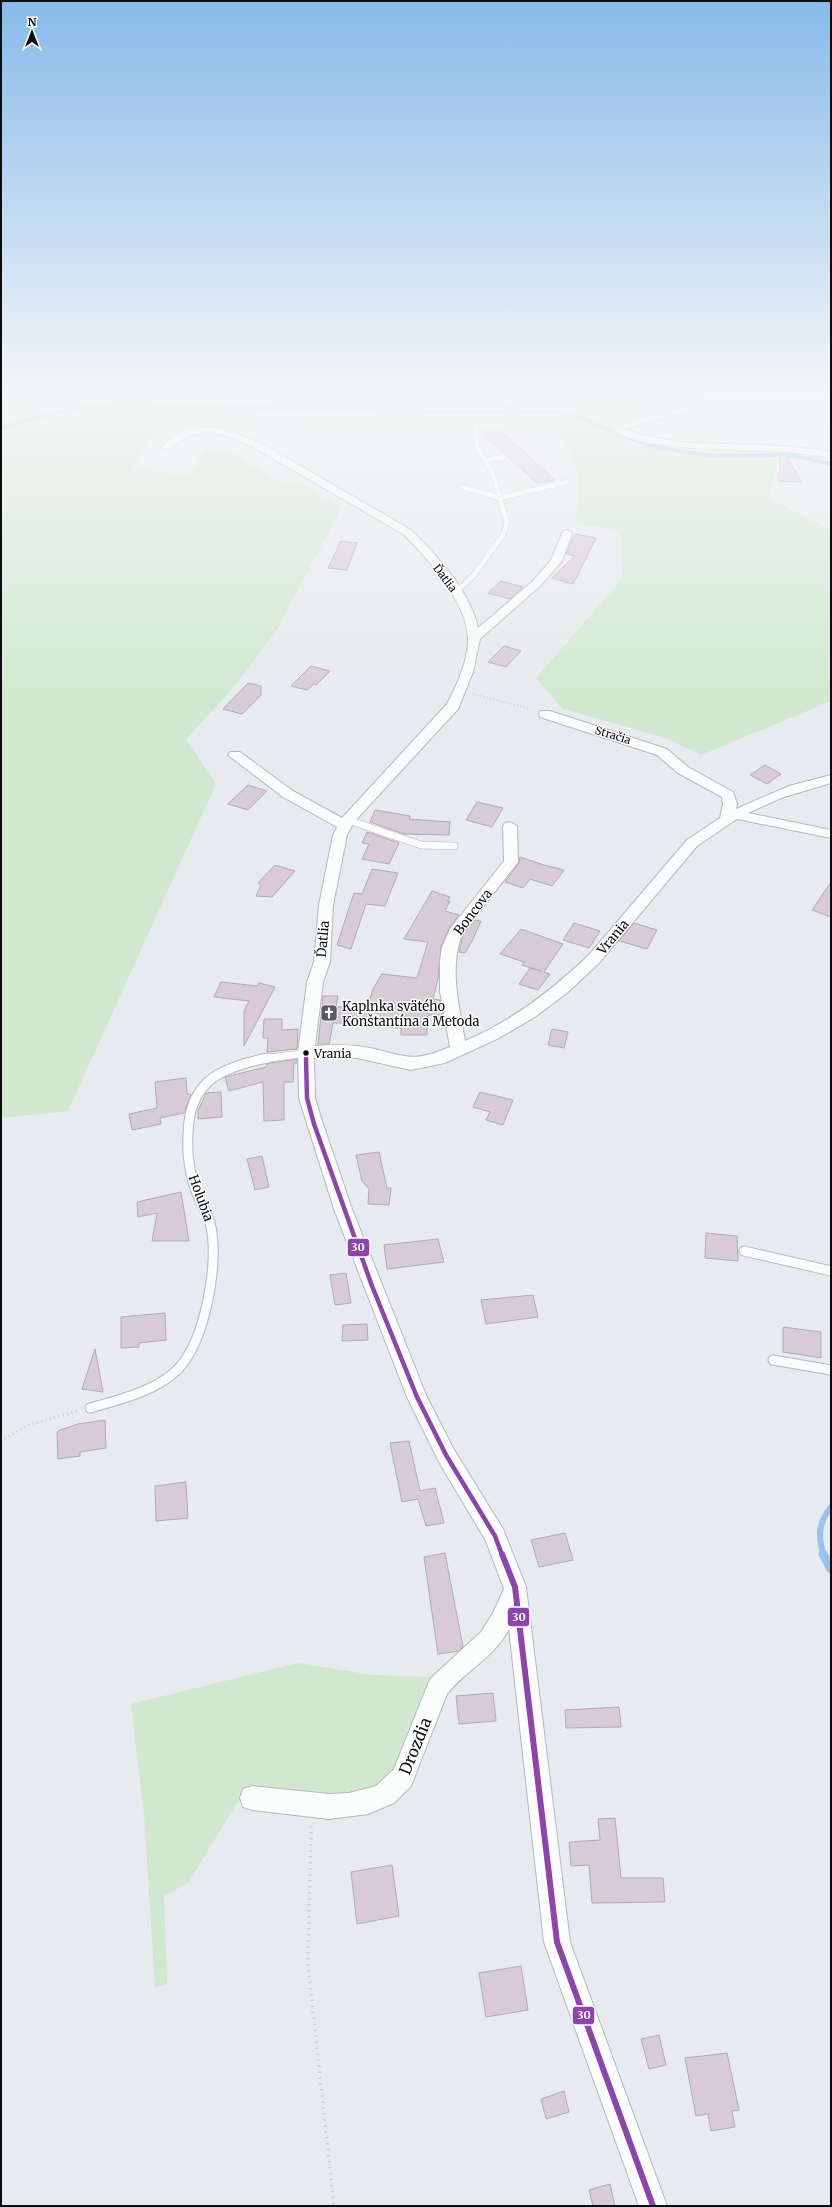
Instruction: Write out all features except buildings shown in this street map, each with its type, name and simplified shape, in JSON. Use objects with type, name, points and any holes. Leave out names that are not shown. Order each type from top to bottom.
[{"type":"street","name":"Ďatlia","points":[[306,1053],[315,982],[322,962],[326,905],[340,835],[346,822],[453,706],[461,691],[474,637],[472,621],[466,607],[419,543],[407,532],[348,498]]},
{"type":"street","points":[[474,637],[546,572],[556,561],[567,533]]},
{"type":"street","name":"Stračia","points":[[546,714],[648,746],[662,752],[683,770],[728,795],[731,818]]},
{"type":"street","points":[[235,755],[288,794],[346,822]]},
{"type":"street","name":"Vrania","points":[[306,1053],[346,1050],[366,1053],[398,1063],[412,1064],[426,1062],[459,1051],[478,1042],[536,1010],[555,995],[593,960],[692,843],[731,818],[778,794],[831,779]]},
{"type":"street","points":[[731,818],[831,834]]},
{"type":"street","name":"Boncova","points":[[459,1051],[447,972],[449,946],[455,933],[511,862],[510,826]]},
{"type":"street","points":[[306,1053],[307,1098],[314,1124],[372,1286],[417,1397],[446,1454],[495,1536],[515,1587],[557,1942],[653,2206]]},
{"type":"street","name":"Drozdia","points":[[252,1798],[312,1806],[339,1806],[363,1802],[384,1795],[400,1783],[438,1687],[450,1673],[484,1646],[495,1632],[515,1587]]},
{"type":"lane","points":[[456,592],[474,575],[503,535],[507,523],[500,498]]},
{"type":"lane","points":[[346,822],[421,845],[454,846]]},
{"type":"lane","name":"Holubia","points":[[90,1408],[120,1400],[171,1374],[184,1362],[192,1348],[206,1304],[212,1263],[212,1231],[208,1214],[194,1187],[191,1171],[188,1137],[192,1102],[196,1093],[218,1075],[229,1070],[278,1055],[306,1053]]},
{"type":"lane","points":[[744,1251],[831,1271]]},
{"type":"lane","points":[[774,1360],[831,1370]]},
{"type":"path","points":[[461,691],[546,714]]},
{"type":"path","points":[[1,1441],[28,1426],[90,1408]]},
{"type":"path","points":[[312,1806],[308,1966],[334,2206]]},
{"type":"green space","points":[[1,498],[327,498],[342,507],[279,626],[235,686],[186,739],[216,784],[68,1111],[1,1118]]},
{"type":"green space","points":[[578,498],[768,498],[831,530],[831,701],[701,755],[663,737],[563,709],[536,678],[623,578],[620,530],[575,524]]},
{"type":"green space","points":[[298,1663],[372,1675],[434,1677],[395,1779],[369,1792],[308,1798],[248,1785],[188,1883],[164,1896],[167,1984],[155,1987],[144,1815],[131,1704]]},
{"type":"waterway","points":[[824,1555],[820,1542],[820,1530],[824,1518],[831,1507]]},
{"type":"waterway","points":[[823,1554],[831,1569]]},
{"type":"transit line","name":"30","points":[[306,1053],[307,1098],[314,1124],[372,1286],[417,1397],[446,1455],[495,1536],[515,1587],[557,1942],[653,2206]]},
{"type":"place","name":"Kaplnka svätého Konštantína a Metoda","points":[[329,1013]]},
{"type":"place","name":"Vrania","points":[[306,1053]]}]
